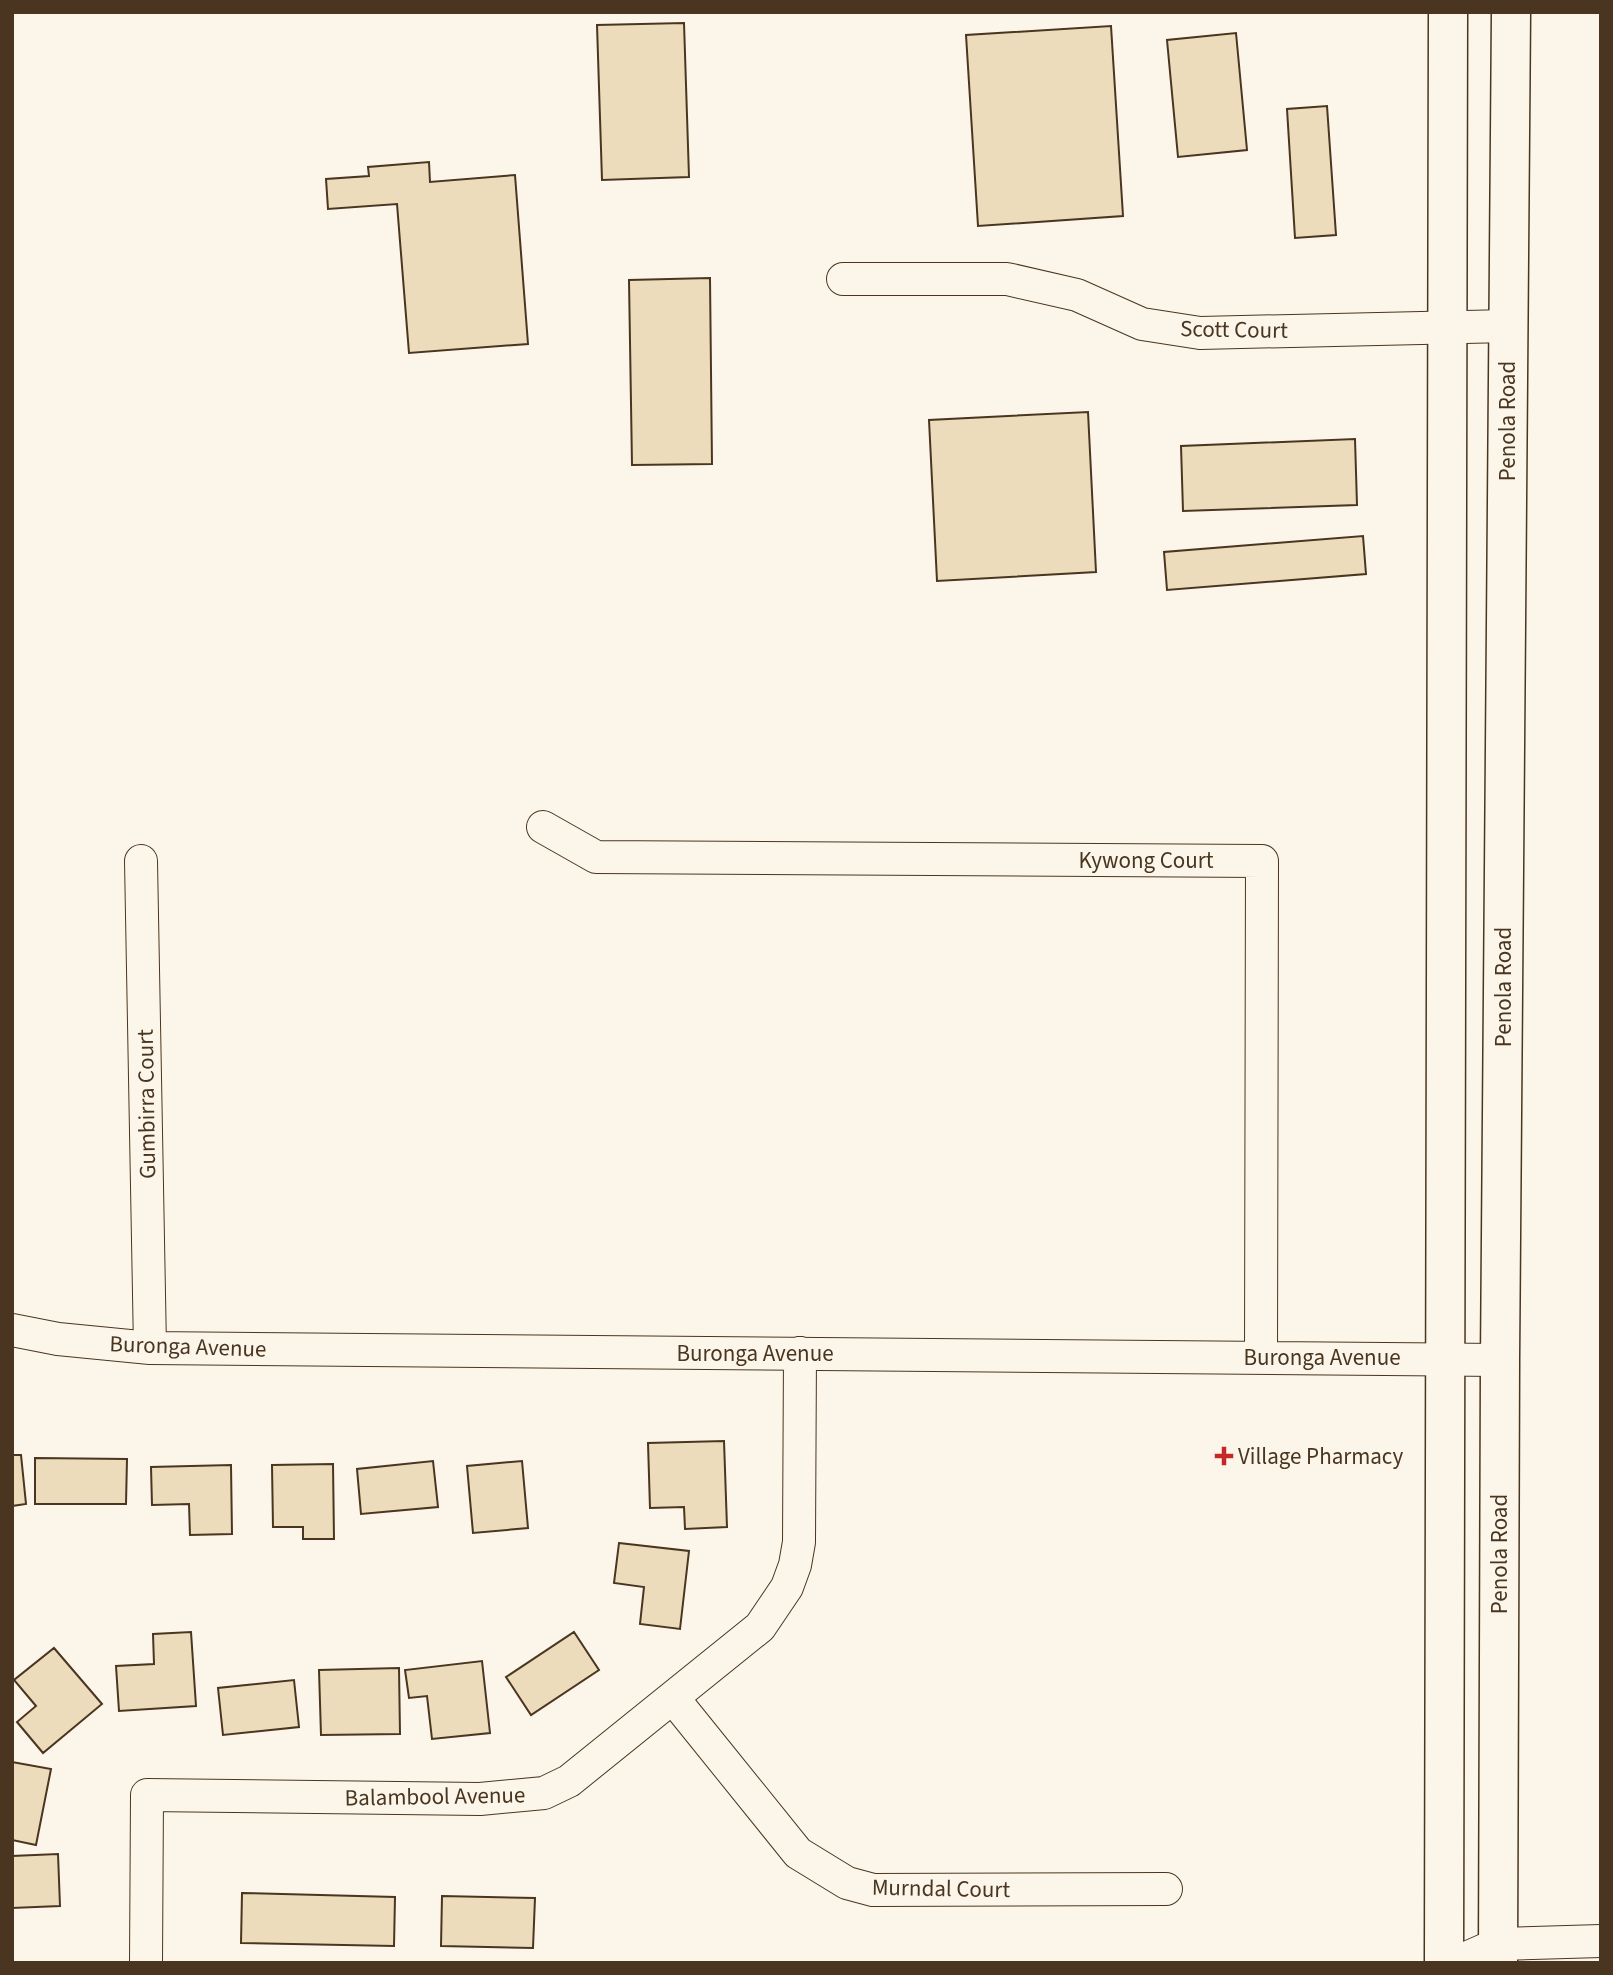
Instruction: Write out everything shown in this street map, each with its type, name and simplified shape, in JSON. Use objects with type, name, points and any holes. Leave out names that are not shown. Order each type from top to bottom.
[{"type":"highway","points":[[1444,1963],[1448,12]]},
{"type":"highway","name":"Penola Road","points":[[1498,1953],[1511,12]]},
{"type":"street","name":"Scott Court","points":[[843,279],[1007,279],[1077,295],[1142,324],[1200,333],[1508,326]]},
{"type":"street","name":"Kywong Court","points":[[543,827],[596,857],[1262,861],[1261,1356]]},
{"type":"street","name":"Gumbirra Court","points":[[141,861],[150,1348]]},
{"type":"street","name":"Buronga Avenue","points":[[12,1330],[58,1339],[150,1348],[1500,1360]]},
{"type":"street","name":"Balambool Avenue","points":[[146,1963],[146,1796],[480,1799],[544,1793],[569,1781],[761,1627],[787,1587],[799,1542],[800,1353]]},
{"type":"street","name":"Murndal Court","points":[[673,1698],[798,1853],[847,1884],[873,1890],[1166,1889]]},
{"type":"street","points":[[1455,1963],[1498,1953],[1601,1941]]},
{"type":"building","points":[[684,23],[689,177],[602,180],[597,25]]},
{"type":"building","points":[[1111,26],[1123,216],[978,226],[966,35]]},
{"type":"building","points":[[1236,33],[1247,150],[1178,157],[1167,40]]},
{"type":"building","points":[[1327,106],[1336,235],[1295,238],[1287,109]]},
{"type":"building","points":[[429,162],[430,182],[515,175],[528,344],[409,353],[397,204],[328,209],[326,179],[369,176],[368,167]]},
{"type":"building","points":[[710,278],[712,464],[632,465],[629,280]]},
{"type":"building","points":[[1088,412],[1096,572],[937,581],[929,420]]},
{"type":"building","points":[[1355,439],[1357,505],[1183,511],[1181,446]]},
{"type":"building","points":[[1363,536],[1366,574],[1167,590],[1164,552]]},
{"type":"building","points":[[724,1441],[727,1527],[685,1529],[684,1507],[650,1508],[648,1443]]},
{"type":"building","points":[[12,1455],[21,1455],[26,1504],[12,1506]]},
{"type":"building","points":[[35,1458],[127,1459],[126,1504],[35,1504]]},
{"type":"building","points":[[433,1461],[438,1507],[361,1514],[357,1469]]},
{"type":"building","points":[[522,1461],[528,1528],[473,1533],[467,1466]]},
{"type":"building","points":[[333,1464],[334,1539],[303,1539],[303,1527],[273,1527],[272,1465]]},
{"type":"building","points":[[231,1465],[232,1534],[190,1535],[189,1504],[152,1505],[151,1467]]},
{"type":"building","points":[[619,1543],[689,1551],[680,1629],[640,1624],[644,1587],[614,1583]]},
{"type":"building","points":[[191,1632],[196,1706],[119,1711],[116,1666],[154,1664],[153,1634]]},
{"type":"building","points":[[574,1632],[599,1670],[531,1715],[506,1677]]},
{"type":"building","points":[[54,1648],[102,1704],[43,1753],[17,1722],[36,1706],[14,1680]]},
{"type":"building","points":[[482,1661],[490,1733],[432,1739],[427,1696],[409,1698],[405,1670]]},
{"type":"building","points":[[399,1668],[400,1734],[321,1735],[319,1670]]},
{"type":"building","points":[[294,1680],[299,1727],[223,1735],[218,1688]]},
{"type":"building","points":[[12,1762],[51,1769],[36,1845],[12,1840]]},
{"type":"building","points":[[58,1854],[60,1906],[12,1908],[12,1856]]},
{"type":"building","points":[[242,1893],[395,1897],[394,1946],[241,1943]]},
{"type":"building","points":[[442,1896],[535,1898],[533,1948],[441,1946]]},
{"type":"place","name":"Village Pharmacy","points":[[1224,1456]]}]
